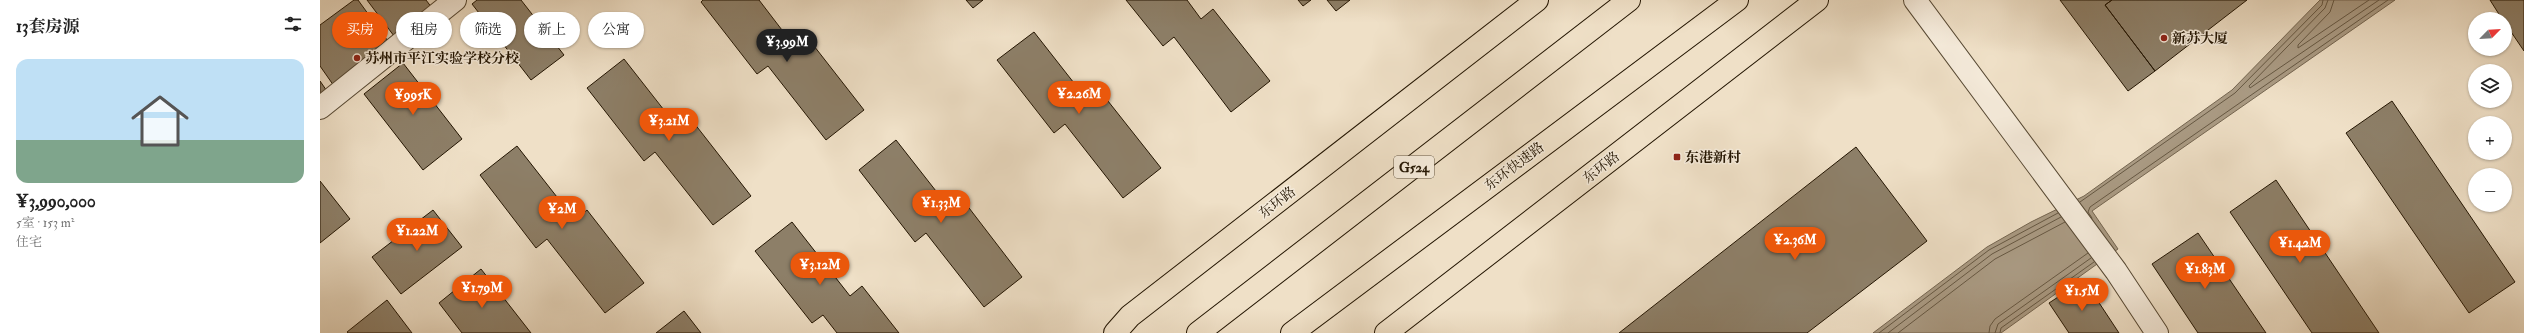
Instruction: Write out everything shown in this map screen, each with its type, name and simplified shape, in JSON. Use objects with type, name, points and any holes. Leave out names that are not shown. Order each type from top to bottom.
[{"type":"main road","name":"东环路","points":[[1115,333],[1130,316],[1537,0]]},
{"type":"main road","name":"G524","points":[[1198,333],[1629,0]]},
{"type":"main road","name":"东环快速路","points":[[1292,333],[1737,0]]},
{"type":"main road","name":"东环路","points":[[1386,333],[1817,0]]},
{"type":"street","points":[[320,108],[455,0]]},
{"type":"street","points":[[1915,0],[2116,271],[2157,333]]},
{"type":"water","points":[[2320,0],[2395,0],[2092,211],[2118,249],[2001,333],[1873,333],[1987,247],[2031,222],[2084,196],[2232,90]]},
{"type":"building","points":[[354,0],[358,0],[367,12],[338,12]]},
{"type":"building","points":[[367,0],[426,0],[432,8],[427,12],[396,12],[396,35],[394,36],[388,28],[388,12],[376,12]]},
{"type":"building","points":[[477,0],[521,0],[530,12],[524,12],[524,48],[559,48],[564,55],[531,80],[506,48],[516,48],[516,12],[478,12],[472,4]]},
{"type":"building","points":[[703,0],[759,0],[795,47],[807,37],[864,110],[826,140],[768,66],[757,74],[701,2]]},
{"type":"building","points":[[966,0],[983,0],[973,8]]},
{"type":"building","points":[[1126,0],[1187,0],[1201,19],[1213,9],[1270,81],[1231,112],[1174,37],[1163,46]]},
{"type":"building","points":[[1298,0],[1311,0],[1303,6]]},
{"type":"building","points":[[1327,0],[1350,0],[1336,11]]},
{"type":"building","points":[[2060,0],[2112,0],[2105,5],[2155,71],[2128,91]]},
{"type":"building","name":"新苏大厦","points":[[2112,0],[2247,0],[2155,71],[2105,5]]},
{"type":"building","points":[[2490,0],[2524,0],[2524,51],[2512,33],[2512,12],[2498,12]]},
{"type":"building","points":[[332,16],[332,48],[385,48],[334,86],[320,66],[320,25]]},
{"type":"building","points":[[1034,32],[1092,106],[1104,96],[1161,168],[1123,198],[1065,124],[1054,133],[997,60]]},
{"type":"building","points":[[624,59],[682,133],[694,123],[751,196],[713,225],[655,152],[644,161],[587,88]]},
{"type":"building","points":[[403,63],[462,139],[423,170],[364,94]]},
{"type":"building","points":[[320,81],[329,94],[320,101]]},
{"type":"building","points":[[2392,101],[2515,282],[2469,313],[2346,133]]},
{"type":"building","points":[[896,140],[954,214],[966,204],[1022,277],[984,307],[926,233],[915,242],[859,170]]},
{"type":"building","points":[[517,146],[575,220],[587,210],[644,283],[605,313],[547,239],[536,248],[480,175]]},
{"type":"building","points":[[1856,147],[1927,241],[1807,333],[1619,333]]},
{"type":"building","points":[[2276,180],[2379,333],[2312,333],[2230,212]]},
{"type":"building","points":[[320,181],[350,219],[320,243]]},
{"type":"building","points":[[433,210],[462,247],[401,294],[372,257]]},
{"type":"building","points":[[792,222],[850,296],[862,286],[899,333],[837,333],[823,315],[812,323],[755,251]]},
{"type":"building","points":[[2198,233],[2266,333],[2198,333],[2152,264]]},
{"type":"building","points":[[481,269],[531,333],[462,333],[439,303]]},
{"type":"building","points":[[2084,280],[2119,333],[2069,333],[2049,303]]},
{"type":"building","points":[[387,300],[412,333],[347,332]]},
{"type":"building","points":[[684,311],[701,333],[656,333]]},
{"type":"place","name":"新苏大厦","points":[[2164,38]]},
{"type":"place","name":"苏州市平江实验学校分校","points":[[357,58]]},
{"type":"place","name":"东港新村","points":[[1677,157]]}]
